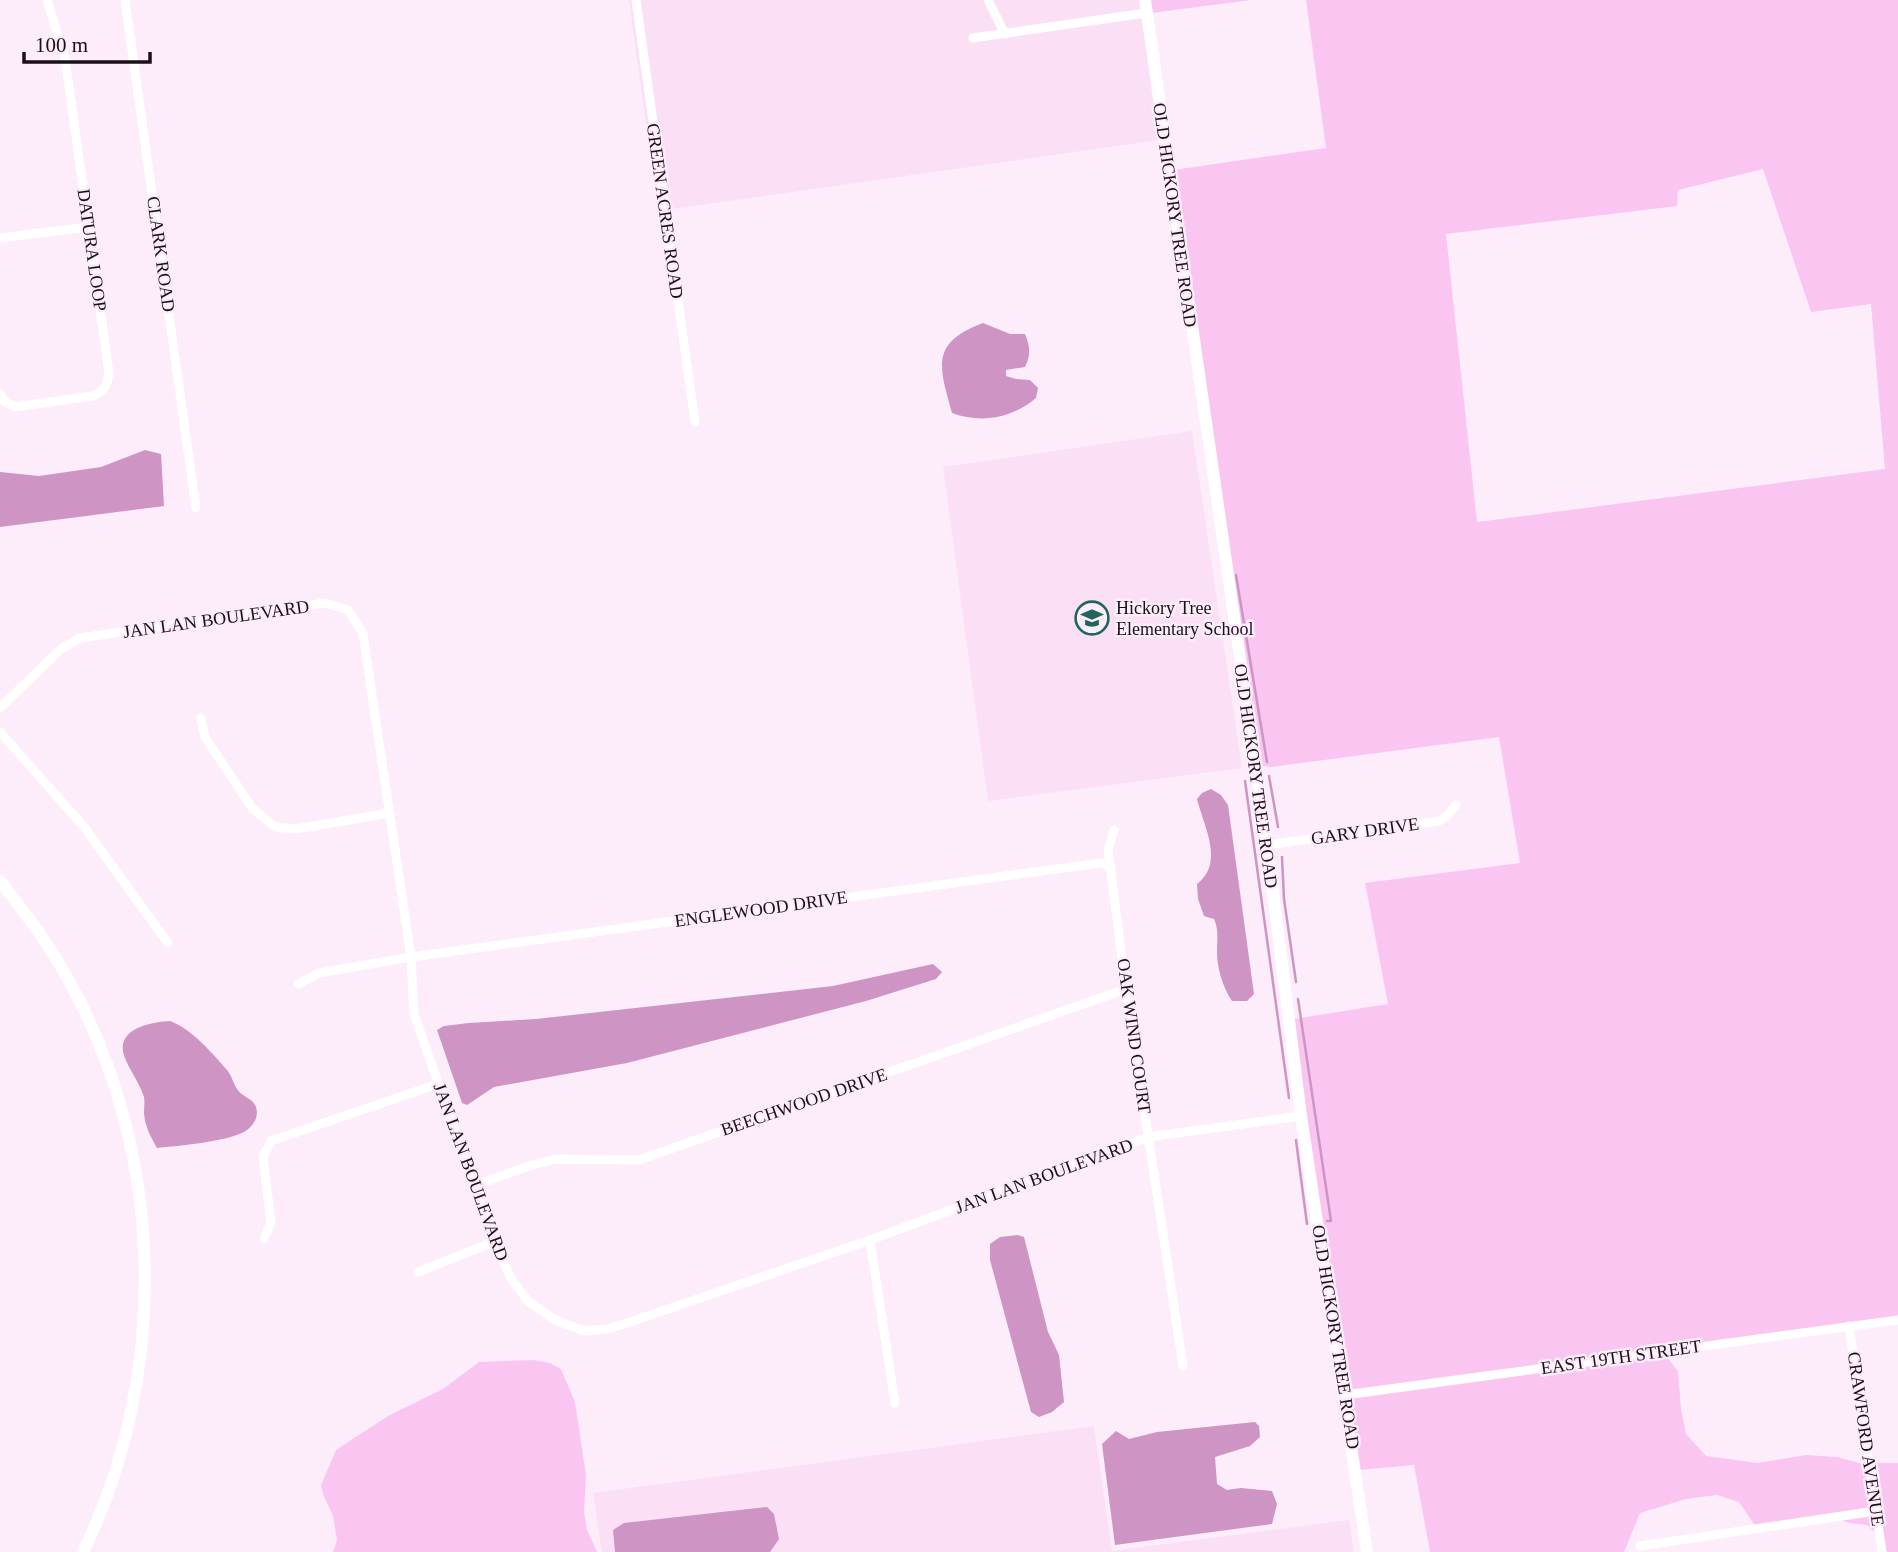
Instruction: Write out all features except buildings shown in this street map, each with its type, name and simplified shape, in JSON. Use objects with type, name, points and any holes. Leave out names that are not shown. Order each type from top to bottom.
[{"type":"street","name":"DATURA LOOP","points":[[0,394],[5,402],[15,407],[92,396],[103,392],[108,384],[109,373],[65,58],[47,0]]},
{"type":"street","name":"CLARK ROAD","points":[[125,0],[196,508]]},
{"type":"street","name":"GREEN ACRES ROAD","points":[[636,0],[695,422]]},
{"type":"street","points":[[988,0],[1005,34]]},
{"type":"street","points":[[973,38],[1146,6]]},
{"type":"street","name":"OLD HICKORY TREE ROAD","points":[[1146,6],[1266,845],[1301,1116],[1367,1552]]},
{"type":"street","points":[[0,239],[89,227]]},
{"type":"street","name":"JAN LAN BOULEVARD","points":[[0,708],[61,649],[80,638],[325,603],[348,610],[363,634],[411,957],[414,1014],[494,1242],[512,1280],[528,1301],[555,1321],[584,1331],[608,1329],[636,1320],[870,1240],[1150,1138],[1301,1116]]},
{"type":"street","points":[[201,718],[205,737],[252,807],[275,827],[296,829],[390,813]]},
{"type":"street","points":[[0,732],[84,827],[168,943]]},
{"type":"street","name":"GARY DRIVE","points":[[1266,845],[1439,821],[1456,805]]},
{"type":"street","name":"OAK WIND COURT","points":[[1114,830],[1108,850],[1126,989],[1183,1366]]},
{"type":"street","name":"ENGLEWOOD DRIVE","points":[[298,984],[318,973],[411,957],[1087,864],[1101,863],[1111,867]]},
{"type":"street","points":[[0,881],[49,946],[94,1032],[110,1074],[128,1137],[144,1234],[144,1315],[141,1354],[132,1406],[114,1472],[83,1552]]},
{"type":"street","name":"BEECHWOOD DRIVE","points":[[476,1185],[555,1159],[639,1160],[1126,989]]},
{"type":"street","points":[[264,1239],[271,1223],[263,1157],[271,1141],[439,1083]]},
{"type":"street","points":[[870,1240],[895,1403]]},
{"type":"street","points":[[418,1272],[494,1242]]},
{"type":"street","name":"EAST 19TH STREET","points":[[1345,1395],[1898,1320]]},
{"type":"street","name":"CRAWFORD AVENUE","points":[[1849,1326],[1882,1552]]},
{"type":"street","points":[[1640,1546],[1876,1511]]},
{"type":"shaded area","points":[[629,0],[1140,0],[1158,140],[658,211]]},
{"type":"shaded area","points":[[1149,0],[1251,0],[1151,13]]},
{"type":"shaded area","points":[[1306,0],[1898,0],[1898,1324],[1666,1356],[1678,1371],[1686,1434],[1706,1456],[1758,1463],[1806,1455],[1837,1457],[1859,1463],[1898,1463],[1898,1552],[1888,1552],[1878,1535],[1867,1525],[1836,1518],[1774,1529],[1754,1524],[1739,1502],[1717,1495],[1686,1499],[1640,1513],[1624,1552],[1430,1552],[1414,1465],[1360,1470],[1305,1116],[1294,1019],[1388,1004],[1365,883],[1520,863],[1499,737],[1271,767],[1259,765],[1173,170],[1326,148]],"holes":[[[1763,169],[1811,312],[1871,304],[1885,469],[1477,522],[1446,234],[1677,206],[1678,190]]]},
{"type":"shaded area","points":[[983,323],[1010,334],[1025,334],[1029,350],[1025,367],[1006,370],[1006,376],[1030,380],[1038,388],[1036,398],[1017,410],[996,417],[974,418],[952,413],[944,382],[943,358],[946,348],[954,339]]},
{"type":"shaded area","name":"Hickory Tree Elementary School","points":[[1192,431],[1242,768],[988,801],[943,467]]},
{"type":"shaded area","points":[[145,450],[161,454],[164,506],[0,527],[0,472],[39,476],[101,467]]},
{"type":"shaded area","points":[[1211,789],[1221,795],[1228,805],[1254,994],[1247,1001],[1232,1001],[1226,990],[1218,965],[1216,923],[1214,919],[1204,916],[1198,899],[1197,884],[1210,866],[1211,855],[1197,799]]},
{"type":"shaded area","points":[[933,964],[942,972],[936,979],[866,1001],[627,1063],[494,1087],[467,1105],[462,1103],[437,1030],[444,1026],[469,1023],[536,1019],[833,986]]},
{"type":"shaded area","points":[[170,1021],[201,1042],[227,1070],[239,1092],[255,1104],[256,1117],[247,1130],[218,1140],[157,1148],[146,1123],[144,1097],[127,1063],[123,1048],[124,1040],[136,1029]]},
{"type":"shaded area","points":[[1000,1237],[1024,1237],[1048,1332],[1059,1355],[1064,1402],[1052,1412],[1039,1417],[1031,1412],[990,1260],[990,1244]]},
{"type":"shaded area","points":[[533,1360],[550,1363],[561,1369],[575,1402],[586,1475],[584,1512],[587,1530],[597,1552],[333,1552],[337,1540],[333,1516],[321,1485],[336,1450],[388,1416],[443,1389],[479,1362]]},
{"type":"shaded area","points":[[1255,1422],[1259,1426],[1260,1437],[1250,1446],[1215,1457],[1217,1484],[1227,1490],[1241,1488],[1272,1491],[1277,1504],[1272,1524],[1115,1545],[1102,1444],[1116,1431],[1129,1439],[1157,1432]]},
{"type":"shaded area","points":[[1094,1426],[1112,1551],[1349,1520],[1354,1552],[602,1552],[593,1493]]},
{"type":"shaded area","points":[[767,1507],[774,1514],[779,1539],[770,1552],[615,1552],[613,1530],[624,1523]]},
{"type":"waterway","points":[[1236,575],[1267,762]]},
{"type":"waterway","points":[[1269,776],[1278,827]]},
{"type":"waterway","points":[[1245,781],[1289,1098]]},
{"type":"waterway","points":[[1282,857],[1284,899],[1296,982]]},
{"type":"waterway","points":[[1298,999],[1331,1221],[1327,1221]]},
{"type":"waterway","points":[[1296,1140],[1307,1224]]},
{"type":"place","name":"Hickory Tree Elementary School","points":[[1092,618]]}]
